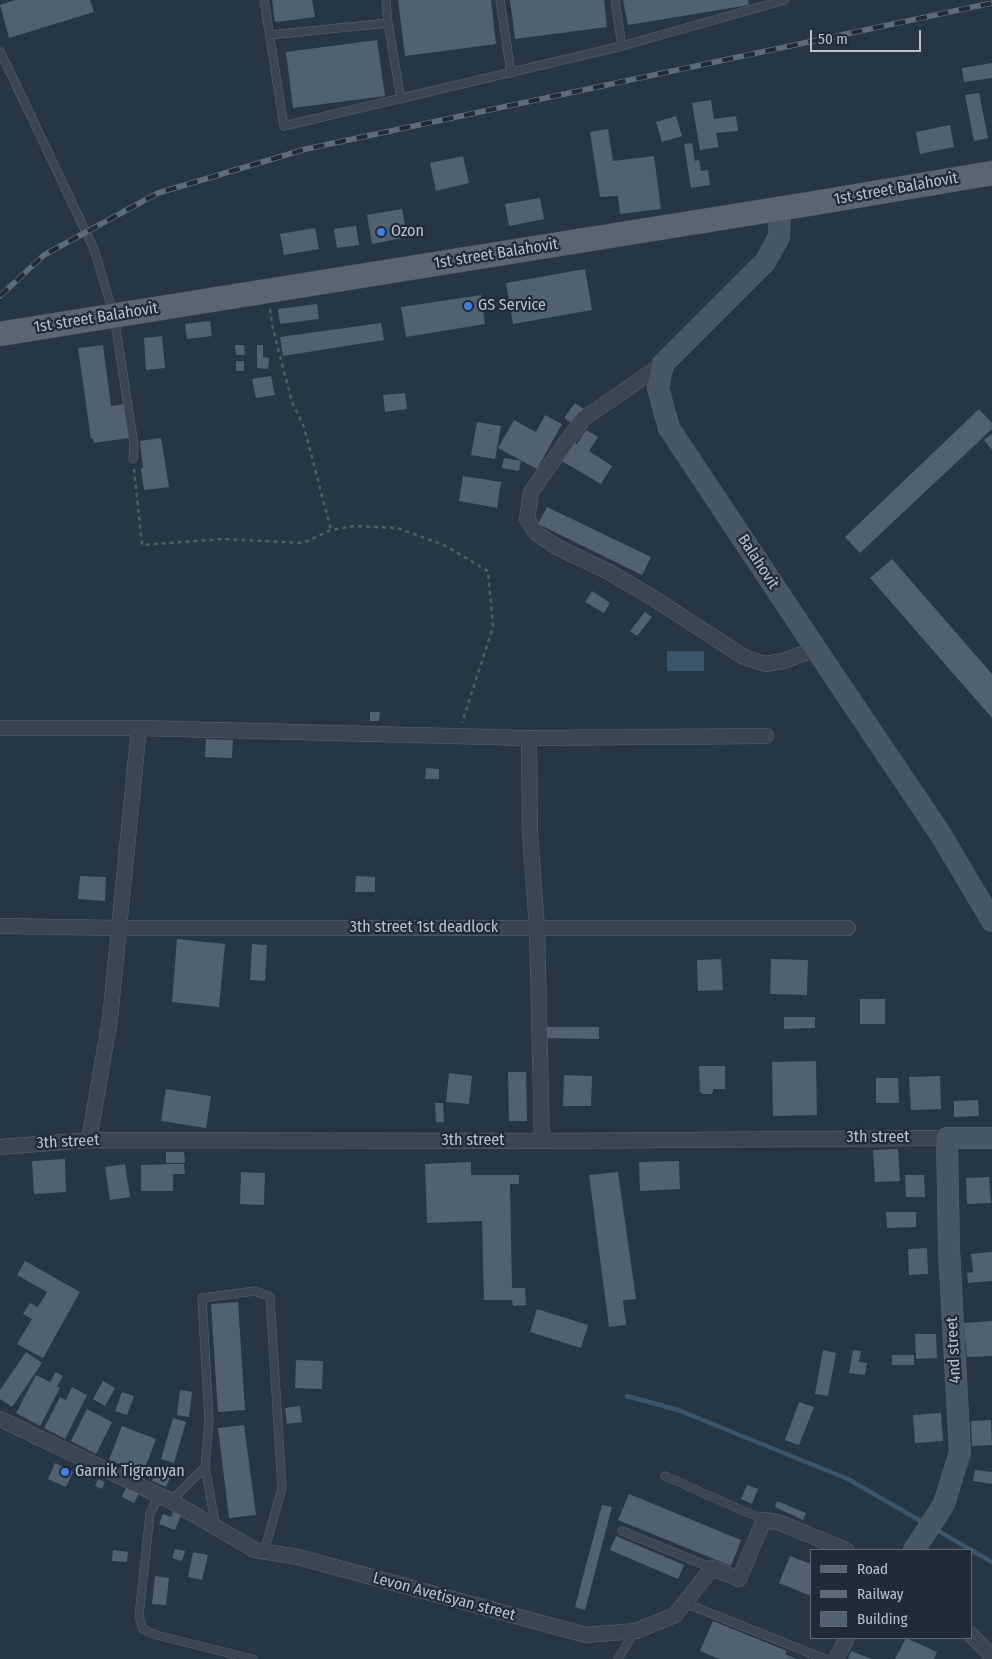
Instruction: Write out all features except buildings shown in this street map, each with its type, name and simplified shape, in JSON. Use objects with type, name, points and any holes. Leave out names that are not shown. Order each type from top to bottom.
[{"type":"main road","name":"1st street Balahovit","points":[[0,334],[992,173]]},
{"type":"street","points":[[780,208],[779,237],[765,262],[662,364],[583,419],[531,492],[527,519],[536,533],[557,547],[609,572],[642,591],[744,657],[765,664],[784,662],[816,649]]},
{"type":"street","name":"Balahovit","points":[[662,364],[658,388],[670,428],[941,835],[992,921]]},
{"type":"street","points":[[0,728],[139,728],[528,738],[766,736]]},
{"type":"street","points":[[89,1140],[110,1019],[139,728]]},
{"type":"street","points":[[528,738],[530,833],[537,928],[542,1141]]},
{"type":"street","name":"3th street 1st deadlock","points":[[0,926],[119,928],[848,928]]},
{"type":"street","points":[[947,1138],[992,1138]]},
{"type":"street","name":"3th street","points":[[0,1146],[89,1140],[542,1141],[947,1138]]},
{"type":"street","name":"4nd street","points":[[915,1549],[944,1504],[960,1452],[949,1250],[947,1138]]},
{"type":"street","name":"Levon Avetisyan street","points":[[0,1419],[165,1498],[255,1550],[298,1557],[586,1635],[636,1631],[675,1615],[712,1568]]},
{"type":"street","points":[[712,1568],[739,1579],[764,1520],[778,1522],[844,1549]]},
{"type":"street","points":[[972,1636],[992,1656]]},
{"type":"street","points":[[836,1659],[846,1639]]},
{"type":"lane","points":[[264,0],[284,126],[622,46],[758,4],[784,0]]},
{"type":"lane","points":[[386,0],[401,99]]},
{"type":"lane","points":[[500,0],[511,73]]},
{"type":"lane","points":[[615,0],[622,46]]},
{"type":"lane","points":[[270,35],[388,23]]},
{"type":"lane","points":[[0,51],[94,249],[114,316],[134,445],[133,459]]},
{"type":"lane","points":[[217,1529],[205,1468],[209,1421],[202,1298],[255,1291],[270,1297],[282,1488],[264,1552]]},
{"type":"lane","points":[[205,1468],[165,1498],[150,1514],[139,1616],[143,1629],[156,1635],[254,1659]]},
{"type":"lane","points":[[665,1476],[764,1520]]},
{"type":"lane","points":[[622,1531],[712,1568]]},
{"type":"lane","points":[[685,1603],[825,1659]]},
{"type":"lane","points":[[618,1659],[636,1631]]},
{"type":"path","points":[[268,291],[273,330],[292,402],[304,427],[331,530]]},
{"type":"path","points":[[133,459],[142,545],[222,539],[304,543],[331,530],[354,526],[397,528],[444,545],[488,572],[493,627],[458,736]]},
{"type":"water","points":[[667,651],[704,651],[704,671],[667,671]]},
{"type":"waterway","points":[[627,1396],[678,1410],[848,1479],[924,1523]]},
{"type":"waterway","points":[[935,1529],[970,1549]]},
{"type":"waterway","points":[[972,1550],[992,1562]]},
{"type":"railway","points":[[0,296],[44,255],[158,193],[306,149],[992,3]]},
{"type":"place","name":"Ozon","points":[[381,232]]},
{"type":"place","name":"GS Service","points":[[468,306]]},
{"type":"place","name":"Garnik Tigranyan","points":[[65,1472]]}]
